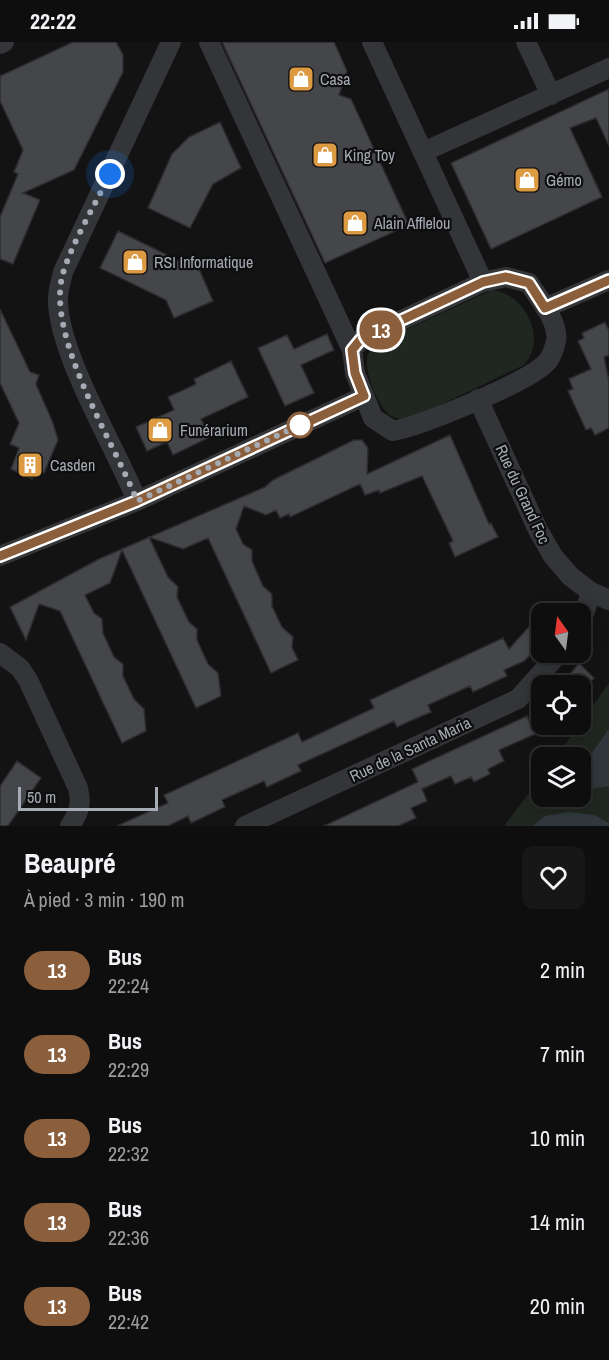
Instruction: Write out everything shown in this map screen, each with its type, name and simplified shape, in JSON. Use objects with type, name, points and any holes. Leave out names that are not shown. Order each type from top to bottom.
[{"type":"street","points":[[137,501],[71,355],[62,328],[58,299],[63,272],[171,42]]},
{"type":"street","points":[[209,42],[352,350],[355,373],[373,418],[393,431],[413,428],[526,378],[548,361],[556,340],[551,318],[529,283],[506,277],[483,282],[361,339],[352,350]]},
{"type":"street","points":[[372,42],[483,282]]},
{"type":"street","points":[[526,42],[551,94]]},
{"type":"street","points":[[423,152],[609,68]]},
{"type":"street","points":[[545,308],[609,280]]},
{"type":"street","points":[[0,556],[137,501],[364,396]]},
{"type":"street","name":"Rue du Grand Foc","points":[[478,399],[538,530],[553,556],[570,576],[600,596]]},
{"type":"street","points":[[591,610],[600,596]]},
{"type":"street","points":[[0,653],[20,668],[28,680],[78,788],[80,821]]},
{"type":"street","name":"Rue de la Santa Maria","points":[[245,826],[518,699],[550,663]]},
{"type":"shaded area","points":[[492,290],[514,299],[529,319],[534,343],[531,354],[524,365],[413,418],[393,417],[385,411],[372,386],[367,368],[368,354],[377,343]]},
{"type":"shaded area","points":[[609,683],[609,826],[504,826],[531,790],[531,807],[591,807],[591,747],[563,747],[572,735],[591,735],[591,708]]},
{"type":"shaded area","points":[[609,729],[609,786],[591,789],[591,754]]},
{"type":"shaded area","points":[[569,812],[594,815],[609,823],[609,826],[533,826],[545,816]]},
{"type":"building","points":[[73,42],[116,42],[123,55],[123,72],[74,170],[23,193],[40,200],[13,264],[0,259],[0,217],[18,174],[14,172],[23,150],[0,101],[0,76]]},
{"type":"building","points":[[222,42],[334,42],[347,71],[339,95],[351,99],[409,225],[325,263]]},
{"type":"building","name":"Gémo","points":[[609,89],[609,146],[596,118],[570,128],[602,197],[491,249],[451,163]]},
{"type":"building","points":[[220,122],[241,168],[213,184],[190,228],[148,208],[172,154],[189,137]]},
{"type":"building","points":[[118,231],[200,271],[213,301],[174,318],[166,300],[100,268]]},
{"type":"building","points":[[0,309],[30,372],[39,375],[36,384],[58,440],[44,473],[36,470],[32,479],[11,469],[19,448],[10,444],[19,423],[0,383]]},
{"type":"building","points":[[605,322],[609,331],[609,355],[604,357],[609,381],[609,428],[595,435],[591,428],[586,430],[568,391],[573,389],[569,379],[591,369],[578,341],[584,338],[582,333]]},
{"type":"building","points":[[327,334],[334,350],[301,365],[314,393],[285,406],[258,348],[287,335],[294,349]]},
{"type":"building","points":[[231,361],[248,397],[201,419],[210,437],[173,455],[167,442],[147,451],[136,427],[174,410],[168,397],[196,384],[194,379]]},
{"type":"building","points":[[450,435],[489,524],[491,523],[498,537],[455,557],[449,543],[453,541],[422,476],[380,493],[379,490],[365,495],[360,484],[290,517],[289,514],[280,518],[276,510],[266,515],[244,506],[236,529],[243,544],[252,550],[252,561],[263,586],[272,594],[272,606],[282,627],[293,637],[292,647],[298,660],[271,673],[208,538],[183,549],[149,537],[265,487],[273,480],[354,440],[362,440],[368,448],[367,474]]},
{"type":"building","points":[[149,537],[168,577],[178,587],[177,597],[189,622],[197,629],[197,640],[208,664],[218,673],[221,696],[196,708],[122,550],[110,583],[85,595],[94,613],[102,619],[103,633],[114,657],[123,664],[123,676],[134,699],[144,709],[146,731],[122,743],[60,611],[39,604],[26,640],[10,607],[99,559]]},
{"type":"building","points":[[531,624],[531,654],[524,661],[504,670],[507,676],[473,692],[470,686],[428,705],[431,712],[397,727],[394,721],[298,765],[301,771],[267,787],[264,781],[222,800],[225,807],[191,823],[188,816],[168,826],[117,826],[168,803],[164,795],[298,733],[302,742],[374,708],[370,700],[503,638],[509,649]]},
{"type":"building","points":[[579,663],[591,675],[569,675]]},
{"type":"building","points":[[527,716],[531,725],[533,735],[499,750],[504,761],[488,769],[490,774],[474,782],[471,777],[455,784],[451,776],[422,789],[427,801],[411,808],[416,818],[398,826],[324,826],[418,782],[412,769]]},
{"type":"building","points":[[17,761],[41,778],[8,826],[0,826],[0,786]]},
{"type":"bus line","name":"13","points":[[0,556],[137,501],[364,396],[355,373],[352,350],[361,339],[483,282],[506,277],[529,283],[545,308],[609,280]]},
{"type":"place","name":"Casa","points":[[301,79]]},
{"type":"place","name":"King Toy","points":[[325,155]]},
{"type":"place","name":"Gémo","points":[[527,180]]},
{"type":"place","name":"Alain Afflelou","points":[[355,223]]},
{"type":"place","name":"RSI Informatique","points":[[135,262]]},
{"type":"place","name":"Funérarium","points":[[160,430]]},
{"type":"place","name":"Casden","points":[[30,465]]},
{"type":"route","points":[[110,174],[63,272],[58,299],[62,328],[71,355],[137,501],[300,425]]}]
